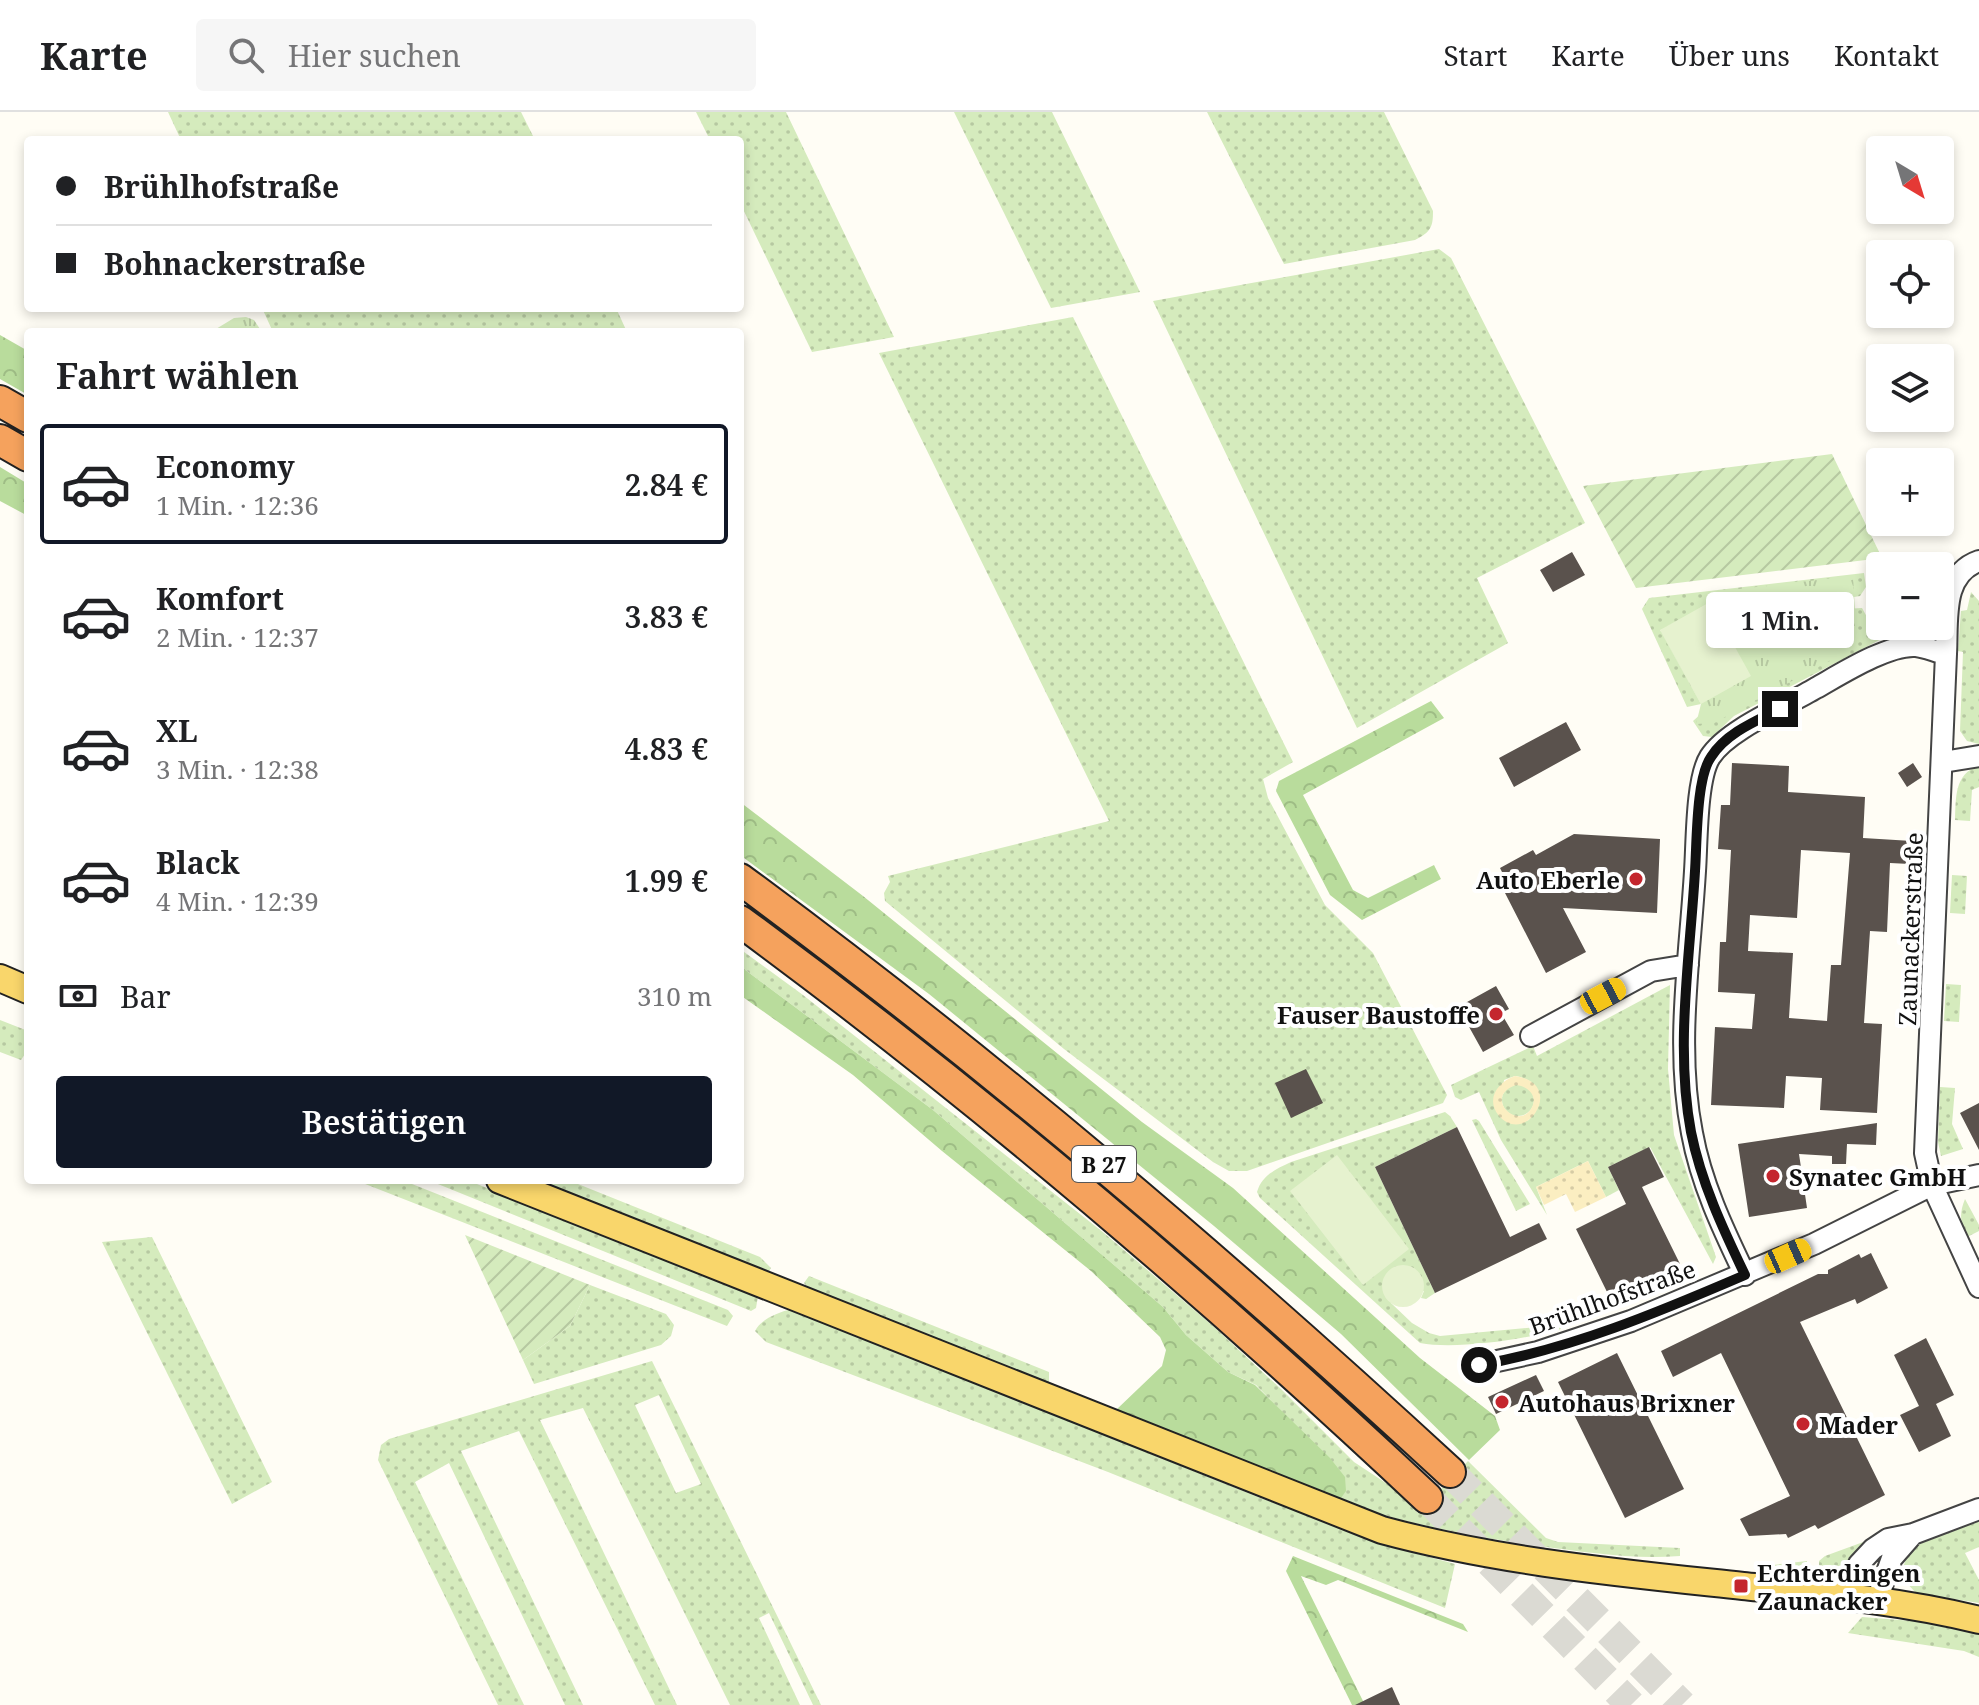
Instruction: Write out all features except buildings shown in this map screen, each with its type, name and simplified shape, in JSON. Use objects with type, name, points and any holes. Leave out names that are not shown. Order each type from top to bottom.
[{"type":"highway","points":[[0,401],[24,415]]},
{"type":"highway","points":[[0,440],[24,454]]},
{"type":"highway","name":"B 27","points":[[744,882],[957,1044],[1130,1185],[1296,1330],[1450,1472]]},
{"type":"highway","name":"B 27","points":[[744,924],[882,1029],[1049,1163],[1213,1303],[1427,1498]]},
{"type":"main road","points":[[0,978],[24,988]]},
{"type":"main road","points":[[510,1184],[1382,1530],[1511,1558],[1847,1596],[1979,1620]]},
{"type":"street","name":"Zaunackerstraße","points":[[1972,564],[1954,578],[1951,591],[1925,1153],[1932,1185],[1979,1287]]},
{"type":"street","points":[[1745,1275],[1706,1186],[1692,1133],[1685,1061],[1688,965],[1706,766],[1726,740],[1748,726],[1883,654],[1918,646],[1946,654]]},
{"type":"street","points":[[1943,762],[1979,756]]},
{"type":"street","points":[[1531,1036],[1651,971],[1688,965]]},
{"type":"street","name":"Brühlhofstraße","points":[[1479,1365],[1538,1352],[1602,1332],[1745,1275],[1932,1185],[1979,1175]]},
{"type":"street","points":[[1847,1596],[1859,1564],[1888,1539],[1913,1534],[1979,1509]]},
{"type":"street","points":[[1877,1600],[1892,1558],[1913,1534]]},
{"type":"green space","points":[[168,112],[521,112],[533,136],[179,136]]},
{"type":"green space","points":[[696,112],[786,112],[894,337],[812,352],[744,211],[744,136],[708,136]]},
{"type":"green space","points":[[954,112],[1052,112],[1140,292],[1051,308]]},
{"type":"green space","points":[[1207,112],[1384,112],[1433,211],[1430,228],[1415,240],[1284,264]]},
{"type":"green space","points":[[1439,249],[1451,258],[1585,523],[1477,578],[1508,643],[1357,728],[1153,301]]},
{"type":"green space","points":[[264,312],[618,312],[625,328],[271,328]]},
{"type":"green space","points":[[1073,317],[1293,762],[1263,779],[1268,798],[1325,905],[1373,953],[1447,1095],[1443,1103],[1247,1171],[1229,1171],[1213,1162],[1064,1049],[885,901],[884,893],[890,882],[888,876],[1109,821],[879,353]]},
{"type":"green space","points":[[234,318],[254,320],[259,328],[218,328]]},
{"type":"green space","points":[[0,335],[24,349],[24,393],[0,379]]},
{"type":"green space","points":[[1832,454],[1866,525],[1866,536],[1871,536],[1879,552],[1866,552],[1866,560],[1636,588],[1583,486]]},
{"type":"green space","points":[[0,467],[24,482],[24,514],[0,501]]},
{"type":"green space","points":[[1864,573],[1866,587],[1860,596],[1660,630],[1701,704],[1687,707],[1642,609],[1649,598]]},
{"type":"green space","points":[[1853,576],[1857,646],[1714,723],[1696,724],[1701,704],[1660,631],[1730,590]]},
{"type":"green space","points":[[1971,592],[1979,601],[1979,744],[1967,741],[1960,731],[1963,652],[1958,651],[1961,611],[1967,610]]},
{"type":"green space","points":[[1710,602],[1751,676],[1701,704],[1660,630]]},
{"type":"green space","points":[[1862,608],[1866,615],[1866,640],[1880,640],[1734,716],[1712,737],[1703,736],[1693,721],[1844,609]]},
{"type":"green space","points":[[1431,701],[1444,718],[1303,795],[1353,890],[1368,898],[1434,865],[1441,879],[1362,920],[1330,895],[1276,791],[1279,781]]},
{"type":"green space","points":[[1979,766],[1979,787],[1972,790],[1970,821],[1955,820],[1956,796],[1961,781],[1971,769]]},
{"type":"green space","points":[[744,805],[863,896],[1142,1122],[1233,1188],[1420,1358],[1495,1416],[1500,1430],[1469,1460],[1341,1334],[1214,1226],[929,994],[744,858]]},
{"type":"green space","points":[[1952,875],[1967,876],[1965,914],[1950,913]]},
{"type":"green space","points":[[744,952],[1104,1233],[1213,1326],[1354,1462],[1389,1485],[1418,1513],[1468,1461],[1546,1538],[1558,1542],[1680,1548],[1680,1556],[1609,1555],[1474,1535],[1381,1514],[1288,1482],[1288,1418],[1256,1385],[1228,1372],[1186,1335],[1163,1307],[933,1110],[744,969]]},
{"type":"green space","points":[[744,969],[933,1110],[1163,1307],[1186,1335],[1228,1372],[1255,1385],[1330,1458],[1345,1477],[1346,1491],[1341,1498],[1288,1482],[1116,1410],[1162,1366],[1166,1350],[1160,1337],[1091,1271],[853,1075],[744,998]]},
{"type":"green space","points":[[1946,984],[1961,985],[1959,1022],[1944,1021]]},
{"type":"green space","points":[[1670,985],[1668,1069],[1674,1135],[1716,1257],[1713,1264],[1650,1147],[1608,1167],[1619,1190],[1606,1197],[1588,1161],[1536,1187],[1547,1215],[1501,1140],[1479,1092],[1461,1100],[1455,1097],[1451,1085],[1533,1046],[1537,1056]],"holes":[[[1515,1076],[1529,1081],[1539,1092],[1529,1120],[1521,1122],[1500,1117],[1504,1080]]]},
{"type":"green space","points":[[0,1020],[24,1029],[24,1056],[21,1060],[0,1052]]},
{"type":"green space","points":[[1518,1084],[1529,1089],[1534,1100],[1529,1111],[1518,1116],[1507,1111],[1502,1100],[1507,1089]]},
{"type":"green space","points":[[1940,1087],[1955,1088],[1952,1124],[1963,1149],[1941,1156],[1938,1142]]},
{"type":"green space","points":[[1445,1112],[1457,1127],[1375,1167],[1435,1293],[1426,1299],[1421,1298],[1424,1291],[1391,1303],[1412,1323],[1440,1336],[1560,1325],[1561,1329],[1491,1342],[1452,1345],[1420,1343],[1257,1192],[1266,1177],[1291,1162]]},
{"type":"green space","points":[[1476,1119],[1530,1204],[1516,1211],[1472,1120]]},
{"type":"green space","points":[[1337,1155],[1409,1249],[1363,1285],[1290,1191]]},
{"type":"green space","points":[[365,1184],[412,1184],[728,1310],[733,1316],[727,1326]]},
{"type":"green space","points":[[438,1184],[477,1184],[758,1296],[756,1308],[751,1311]]},
{"type":"green space","points":[[539,1184],[578,1184],[760,1257],[771,1268],[760,1272]]},
{"type":"green space","points":[[1965,1199],[1979,1225],[1979,1231],[1967,1237],[1961,1218]]},
{"type":"green space","points":[[465,1235],[590,1285],[570,1326],[523,1360]]},
{"type":"green space","points":[[152,1237],[272,1482],[232,1504],[102,1242]]},
{"type":"green space","points":[[1403,1265],[1418,1271],[1424,1286],[1418,1301],[1403,1307],[1388,1301],[1382,1286],[1388,1271]]},
{"type":"green space","points":[[809,1276],[1049,1372],[1049,1384],[810,1291],[804,1283]]},
{"type":"green space","points":[[590,1285],[666,1314],[674,1325],[671,1336],[661,1345],[534,1384],[523,1360],[570,1326]]},
{"type":"green space","points":[[791,1309],[1258,1497],[1396,1548],[1455,1564],[1445,1608],[1108,1472],[766,1342],[755,1331],[766,1319]]},
{"type":"green space","points":[[652,1361],[821,1705],[813,1705],[769,1613],[759,1618],[800,1705],[730,1705],[583,1408],[540,1420],[677,1705],[655,1705],[519,1431],[461,1451],[583,1705],[565,1705],[449,1463],[415,1482],[524,1705],[498,1705],[378,1460],[381,1445],[389,1439]],"holes":[[[659,1395],[701,1484],[676,1493],[635,1405]]]},
{"type":"green space","points":[[1979,1521],[1979,1547],[1965,1553],[1979,1580],[1979,1603],[1916,1593],[1904,1580],[1902,1570],[1909,1551]]},
{"type":"green space","points":[[1866,1541],[1845,1563],[1819,1576],[1819,1561],[1825,1556]]},
{"type":"green space","points":[[1293,1556],[1463,1624],[1468,1632],[1338,1580],[1326,1585],[1301,1576],[1365,1705],[1352,1705],[1286,1571]]},
{"type":"green space","points":[[1807,1561],[1807,1575],[1764,1566]]},
{"type":"green space","points":[[1862,1617],[1925,1622],[1979,1633],[1979,1657],[1964,1651],[1848,1633]]},
{"type":"sand","points":[[1515,1076],[1530,1081],[1538,1090],[1540,1100],[1537,1110],[1521,1124],[1510,1123],[1499,1116],[1493,1103],[1495,1092]],"holes":[[[1520,1086],[1530,1092],[1534,1099],[1532,1107],[1526,1114],[1512,1115],[1506,1110],[1502,1097],[1506,1090]]]},
{"type":"sand","points":[[1588,1161],[1606,1197],[1575,1212],[1566,1194],[1544,1205],[1536,1187]]},
{"type":"tunnel","points":[[1450,1472],[1682,1705]]},
{"type":"tunnel","points":[[1427,1498],[1631,1705]]},
{"type":"place","name":"Auto Eberle","points":[[1636,879]]},
{"type":"place","name":"Fauser Baustoffe","points":[[1496,1014]]},
{"type":"place","name":"Synatec GmbH","points":[[1773,1176]]},
{"type":"place","name":"Autohaus Brixner","points":[[1502,1402]]},
{"type":"place","name":"Mader","points":[[1803,1424]]},
{"type":"place","name":"Echterdingen Zaunacker","points":[[1741,1586]]},
{"type":"route","points":[[1479,1365],[1538,1352],[1602,1332],[1745,1275],[1706,1186],[1692,1133],[1685,1061],[1688,965],[1706,766],[1726,740],[1780,709]]}]
